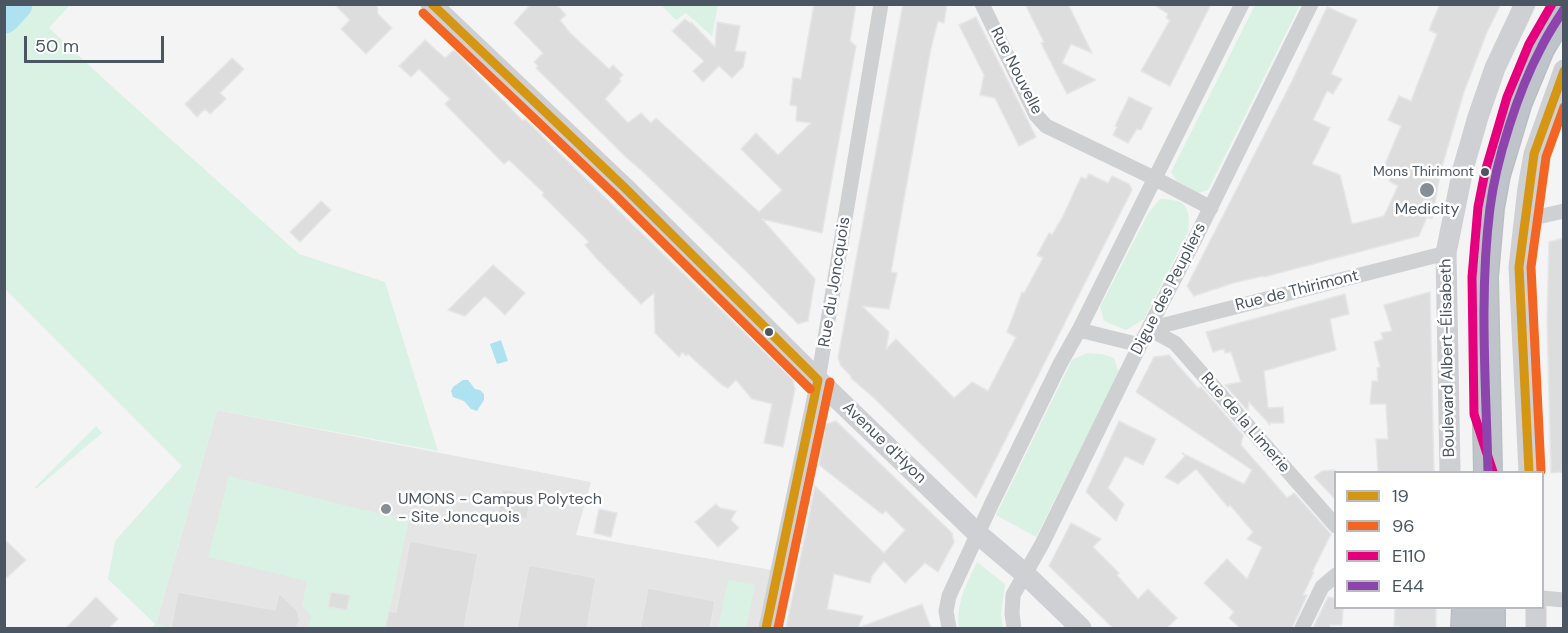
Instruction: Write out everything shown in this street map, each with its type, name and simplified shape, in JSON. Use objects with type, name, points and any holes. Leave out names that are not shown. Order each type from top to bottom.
[{"type":"highway","points":[[1488,471],[1484,277],[1490,208],[1512,102],[1521,72],[1531,48],[1556,4]]},
{"type":"highway","points":[[1496,175],[1527,78],[1563,8]]},
{"type":"highway","points":[[1480,471],[1486,414]]},
{"type":"highway","points":[[1486,414],[1506,471]]},
{"type":"highway","points":[[1465,628],[1466,609]]},
{"type":"highway","points":[[1491,609],[1491,628]]},
{"type":"street","name":"Avenue d'Hyon","points":[[431,4],[624,187],[818,380],[978,534],[1024,573],[1081,628]]},
{"type":"street","name":"Rue du Joncquois","points":[[766,628],[818,380],[881,4]]},
{"type":"street","name":"Rue Nouvelle","points":[[982,4],[1036,115],[1046,126],[1210,208]]},
{"type":"street","points":[[949,628],[946,610],[949,596],[978,534],[1060,364],[1242,4]]},
{"type":"street","name":"Digue des Peupliers","points":[[1014,628],[1013,594],[1042,544],[1311,4]]},
{"type":"street","name":"Boulevard Albert-Élisabeth","points":[[1450,471],[1446,253],[1462,169],[1478,117],[1495,68],[1525,4]]},
{"type":"street","points":[[1529,471],[1519,267],[1534,154],[1563,70]]},
{"type":"street","points":[[1524,220],[1563,211]]},
{"type":"street","name":"Rue de Thirimont","points":[[1149,329],[1446,253]]},
{"type":"street","name":"Rue de la Limerie","points":[[1149,329],[1175,343],[1334,525]]},
{"type":"street","points":[[1079,330],[1140,345]]},
{"type":"street","points":[[1302,628],[1322,586],[1334,576]]},
{"type":"street","points":[[1544,598],[1563,600]]},
{"type":"street","points":[[1454,609],[1455,628]]},
{"type":"street","points":[[1536,609],[1536,628]]},
{"type":"shaded area","name":"UMONS - Campus Polytech - Site Joncquois","points":[[217,410],[591,482],[576,535],[777,571],[766,628],[152,628],[156,624]]},
{"type":"green space","points":[[4,5],[70,5],[49,28],[299,254],[385,282],[438,451],[217,410],[156,624],[166,628],[152,628],[155,624],[108,579],[115,541],[182,466],[5,289]]},
{"type":"green space","points":[[661,5],[718,5],[712,36],[686,13],[676,20]]},
{"type":"green space","points":[[1255,5],[1300,5],[1208,190],[1197,193],[1177,181],[1171,172]]},
{"type":"green space","points":[[1160,199],[1169,199],[1185,206],[1189,216],[1188,232],[1144,319],[1126,330],[1104,321],[1100,307],[1149,212]]},
{"type":"green space","points":[[1087,353],[1114,358],[1119,373],[1036,537],[996,515],[1072,360]]},
{"type":"green space","points":[[96,426],[102,433],[37,488],[34,488]]},
{"type":"green space","points":[[229,476],[359,509],[409,519],[386,628],[308,628],[311,616],[302,605],[307,581],[208,557]]},
{"type":"green space","points":[[977,562],[1005,584],[1001,614],[1003,628],[959,628],[960,602]]},
{"type":"green space","points":[[728,580],[755,585],[746,628],[718,628]]},
{"type":"water","points":[[501,340],[508,361],[497,364],[490,344]]},
{"type":"water","points":[[463,380],[468,380],[475,389],[484,394],[484,400],[477,411],[471,409],[464,401],[453,397],[451,391],[453,387]]},
{"type":"building","points":[[334,4],[377,4],[378,14],[392,28],[366,54],[341,29],[350,20]]},
{"type":"building","points":[[531,4],[556,4],[566,15],[560,20],[570,33],[609,69],[613,65],[623,75],[619,79],[621,81],[605,99],[628,123],[641,113],[651,123],[656,118],[759,212],[782,190],[741,149],[756,133],[778,155],[811,123],[796,121],[797,106],[790,105],[793,78],[801,79],[814,4],[856,4],[850,41],[856,46],[822,233],[762,219],[815,279],[808,321],[798,324],[536,68],[538,66],[534,62],[543,53],[514,23]]},
{"type":"building","points":[[903,4],[947,4],[944,23],[938,21],[931,48],[891,272],[897,273],[889,309],[862,306],[889,332],[886,349],[896,339],[954,398],[972,382],[988,391],[1016,337],[1007,332],[1022,292],[1024,293],[1043,258],[1037,255],[1049,233],[1052,235],[1063,216],[1081,177],[1086,179],[1089,174],[1108,183],[1112,176],[1129,184],[1132,190],[976,498],[851,378],[841,366],[838,358]]},
{"type":"building","points":[[1025,4],[1068,4],[1092,53],[1071,44],[1062,63],[1096,80],[1067,94],[1041,43],[1044,42]]},
{"type":"building","points":[[1153,4],[1211,4],[1170,86],[1141,71],[1170,20],[1166,18],[1168,14]]},
{"type":"building","points":[[1440,4],[1501,4],[1487,32],[1464,92],[1441,170],[1432,219],[1427,217],[1419,236],[1233,283],[1194,296],[1187,286],[1291,83],[1327,7],[1357,20],[1331,74],[1342,79],[1333,94],[1327,91],[1313,120],[1330,128],[1312,164],[1340,175],[1352,224],[1384,216],[1398,186],[1389,181],[1392,174],[1383,169],[1401,126],[1388,120],[1399,96],[1411,101],[1437,34],[1429,30]]},
{"type":"building","points":[[976,17],[1036,137],[1019,146],[995,98],[980,95],[984,75],[959,25]]},
{"type":"building","points":[[685,19],[691,22],[715,47],[717,22],[740,26],[735,51],[746,52],[743,67],[732,78],[719,66],[703,82],[693,71],[704,61],[672,31]]},
{"type":"building","points":[[425,40],[445,58],[454,50],[523,121],[525,119],[793,380],[795,389],[783,447],[764,443],[772,404],[752,399],[736,380],[728,388],[722,385],[688,354],[686,356],[682,352],[679,357],[655,333],[654,293],[641,304],[597,259],[585,245],[589,242],[542,195],[544,193],[509,160],[504,164],[445,104],[450,99],[419,69],[411,77],[399,66]]},
{"type":"building","points":[[232,58],[244,69],[220,93],[226,99],[210,114],[205,109],[197,117],[185,104]]},
{"type":"building","points":[[1129,97],[1152,108],[1141,130],[1137,129],[1128,143],[1113,135]]},
{"type":"building","points":[[321,201],[331,210],[300,242],[290,232]]},
{"type":"building","points":[[1563,238],[1563,472],[1551,473],[1547,320],[1549,242]]},
{"type":"building","points":[[493,265],[525,293],[505,315],[485,296],[465,316],[448,310]]},
{"type":"building","points":[[1430,292],[1434,471],[1378,471],[1376,439],[1388,439],[1386,404],[1370,404],[1372,381],[1378,381],[1377,368],[1380,367],[1374,342],[1383,339],[1381,333],[1392,331],[1384,305]]},
{"type":"building","points":[[1345,294],[1349,314],[1330,319],[1336,350],[1264,371],[1268,408],[1283,407],[1284,423],[1270,423],[1270,425],[1249,402],[1248,411],[1225,385],[1241,382],[1231,352],[1225,353],[1224,349],[1213,352],[1206,332]]},
{"type":"building","points":[[1169,355],[1243,435],[1241,445],[1287,498],[1294,493],[1331,534],[1312,572],[1314,572],[1303,595],[1307,595],[1292,628],[1240,628],[1229,618],[1234,612],[1204,583],[1227,559],[1247,579],[1262,547],[1247,539],[1253,532],[1196,469],[1178,484],[1165,477],[1185,456],[1182,453],[1244,484],[1252,470],[1136,392],[1154,357]]},
{"type":"building","points":[[836,421],[952,533],[954,542],[938,572],[925,563],[905,583],[884,561],[872,576],[870,583],[834,574],[827,609],[863,616],[858,628],[786,628],[815,486],[884,553],[905,530],[886,511],[882,514],[819,465],[826,424]]},
{"type":"building","points":[[1119,421],[1156,439],[1143,465],[1125,456],[1108,488],[1124,504],[1116,521],[1086,492]]},
{"type":"building","points":[[1335,470],[1334,498],[1314,477],[1322,471]]},
{"type":"building","points":[[502,489],[531,494],[527,519],[498,513]]},
{"type":"building","points":[[716,504],[720,508],[736,511],[731,520],[739,528],[718,547],[695,522]]},
{"type":"building","points":[[599,509],[617,513],[611,537],[594,533]]},
{"type":"building","points":[[1071,523],[1101,539],[1093,547],[1119,573],[1117,575],[1138,599],[1148,589],[1177,618],[1167,628],[1113,628],[1049,566]]},
{"type":"building","points":[[4,539],[26,560],[4,580]]},
{"type":"building","points":[[410,541],[478,554],[464,628],[385,628],[389,611],[396,612]]},
{"type":"building","points":[[529,565],[596,578],[587,628],[517,628]]},
{"type":"building","points":[[648,588],[715,601],[710,628],[640,628]]},
{"type":"building","points":[[178,592],[275,610],[279,593],[297,610],[300,620],[296,628],[171,628]]},
{"type":"building","points":[[331,592],[350,595],[347,610],[328,607]]},
{"type":"building","points":[[96,597],[118,619],[109,628],[66,628]]},
{"type":"building","points":[[1328,597],[1334,598],[1334,609],[1343,609],[1342,625],[1313,628]]},
{"type":"building","points":[[922,604],[931,628],[860,628],[860,627]]},
{"type":"building","points":[[1395,609],[1436,609],[1436,628],[1394,626]]},
{"type":"waterway","points":[[4,17],[16,4]]},
{"type":"transit line","name":"19","points":[[432,4],[624,187],[818,380]]},
{"type":"transit line","name":"E110","points":[[1493,471],[1474,414],[1472,277],[1478,207],[1485,172],[1507,97],[1529,44],[1552,4]]},
{"type":"transit line","name":"E44","points":[[1488,471],[1484,307],[1487,241],[1493,189],[1503,148],[1524,84],[1543,43],[1564,9]]},
{"type":"transit line","name":"96","points":[[423,13],[616,196],[810,389]]},
{"type":"transit line","name":"19","points":[[1529,471],[1519,267],[1534,154],[1564,71]]},
{"type":"transit line","name":"96","points":[[1541,471],[1531,267],[1546,157],[1564,107]]},
{"type":"transit line","name":"19","points":[[766,628],[818,380]]},
{"type":"transit line","name":"96","points":[[778,628],[830,382]]},
{"type":"place","name":"Mons Thirimont","points":[[1485,172]]},
{"type":"place","name":"Medicity","points":[[1427,190]]},
{"type":"place","name":"UMONS - Campus Polytech - Site Joncquois","points":[[386,509]]}]
